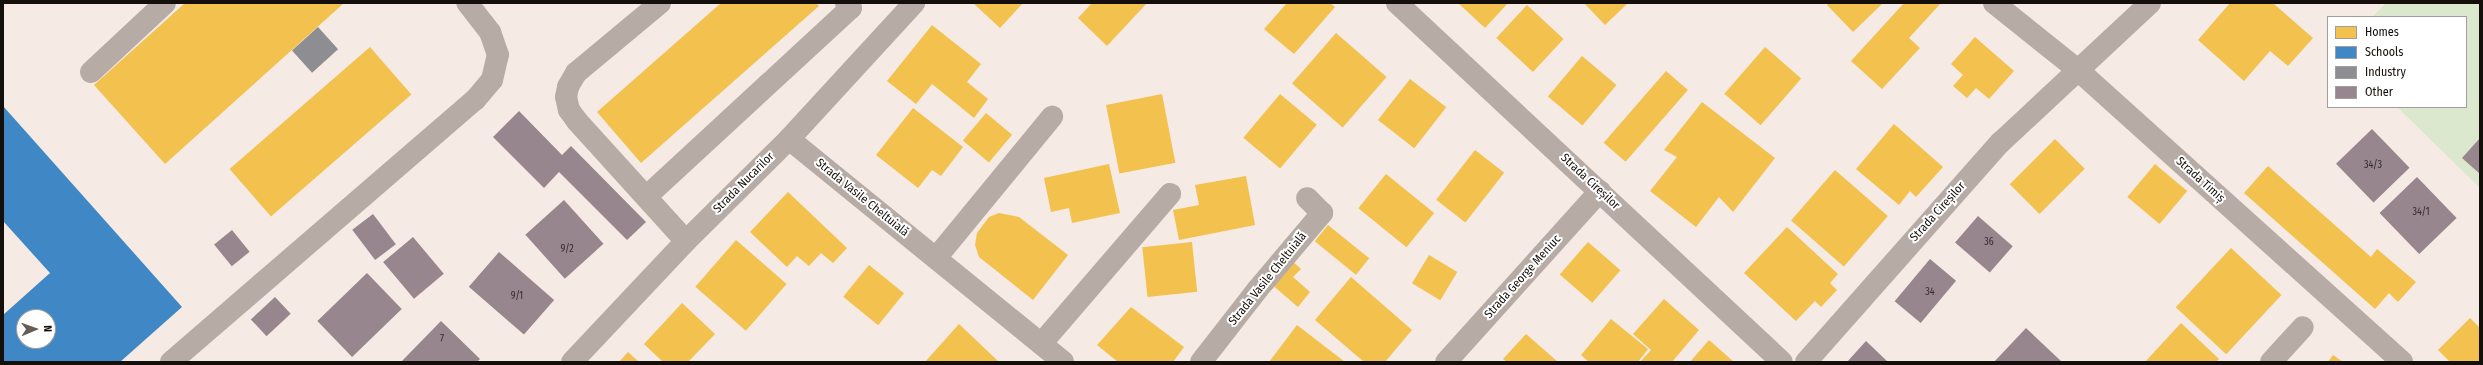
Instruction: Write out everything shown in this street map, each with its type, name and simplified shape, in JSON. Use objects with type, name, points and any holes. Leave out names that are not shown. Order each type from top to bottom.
[{"type":"street","points":[[91,72],[165,3]]},
{"type":"street","points":[[171,362],[475,100],[492,80],[498,56],[490,32],[467,3]]},
{"type":"street","points":[[660,3],[576,73],[568,87],[566,97],[569,110],[577,121],[647,196],[686,241]]},
{"type":"street","points":[[647,196],[851,8],[846,3]]},
{"type":"street","name":"Strada Nucarilor","points":[[572,362],[686,241],[789,139],[914,3]]},
{"type":"street","name":"Strada Cireșilor","points":[[1397,3],[1782,362]]},
{"type":"street","name":"Strada Timiș","points":[[1994,3],[2078,70],[2402,362]]},
{"type":"street","name":"Strada Cireșilor","points":[[1806,362],[2000,143],[2150,3]]},
{"type":"street","points":[[936,258],[1052,117]]},
{"type":"street","name":"Strada Vasile Cheltuială","points":[[789,139],[1062,362]]},
{"type":"street","name":"Strada George Meniuc","points":[[1446,362],[1600,191]]},
{"type":"street","points":[[1041,344],[1170,194]]},
{"type":"street","name":"Strada Vasile Cheltuială","points":[[1202,362],[1257,290],[1322,213],[1307,198]]},
{"type":"street","points":[[2271,362],[2303,328]]},
{"type":"green space","points":[[2386,3],[2480,3],[2480,188],[2398,108],[2467,108],[2467,16],[2373,16]]},
{"type":"building: Homes","points":[[185,3],[344,3],[165,164],[94,85]]},
{"type":"building: Homes","points":[[721,3],[816,3],[819,6],[641,163],[597,112]]},
{"type":"building: Homes","points":[[973,3],[1023,3],[1000,28]]},
{"type":"building: Homes","points":[[1092,3],[1147,3],[1107,46],[1078,18]]},
{"type":"building: Homes","points":[[1287,3],[1330,3],[1335,7],[1294,54],[1264,29]]},
{"type":"building: Homes","points":[[1458,3],[1508,3],[1485,28]]},
{"type":"building: Homes","points":[[1584,3],[1628,3],[1605,25]]},
{"type":"building: Homes","points":[[1829,3],[1883,3],[1853,32],[1827,5]]},
{"type":"building: Homes","points":[[1904,3],[1940,4],[1909,38],[1920,48],[1882,89],[1851,61]]},
{"type":"building: Homes","points":[[2230,3],[2273,3],[2313,38],[2288,66],[2270,51],[2244,81],[2198,40]]},
{"type":"building: Homes","points":[[1527,5],[1564,39],[1533,72],[1496,38]]},
{"type":"building: Homes","points":[[932,25],[981,64],[967,82],[988,99],[974,118],[932,84],[916,104],[887,81]]},
{"type":"building: Homes","points":[[1336,33],[1387,77],[1343,128],[1292,84]]},
{"type":"building: Homes","points":[[1975,37],[2014,71],[1989,99],[1976,88],[1967,98],[1953,86],[1963,75],[1951,64]]},
{"type":"building: Homes","points":[[370,47],[411,95],[271,217],[230,169]]},
{"type":"building: Homes","points":[[1765,47],[1801,78],[1761,125],[1724,94]]},
{"type":"building: Homes","points":[[1582,56],[1616,85],[1582,126],[1548,97]]},
{"type":"building: Homes","points":[[1666,71],[1688,90],[1626,162],[1604,143]]},
{"type":"building: Homes","points":[[1410,79],[1446,107],[1414,148],[1378,120]]},
{"type":"building: Homes","points":[[1162,94],[1175,163],[1119,174],[1106,105]]},
{"type":"building: Homes","points":[[1280,94],[1317,125],[1280,169],[1243,138]]},
{"type":"building: Homes","points":[[1702,102],[1775,158],[1733,212],[1719,197],[1696,227],[1650,191],[1677,157],[1664,150]]},
{"type":"building: Homes","points":[[913,108],[963,147],[941,176],[932,170],[918,188],[876,155]]},
{"type":"building: Homes","points":[[986,113],[1012,135],[989,162],[963,141]]},
{"type":"building: Homes","points":[[1894,124],[1943,167],[1916,197],[1910,191],[1899,205],[1856,169]]},
{"type":"building: Homes","points":[[2055,139],[2085,169],[2039,214],[2010,184]]},
{"type":"building: Homes","points":[[1475,150],[1504,173],[1465,222],[1436,200]]},
{"type":"building: Homes","points":[[1109,164],[1120,213],[1072,223],[1069,208],[1051,212],[1044,178]]},
{"type":"building: Homes","points":[[2155,164],[2187,191],[2160,224],[2127,197]]},
{"type":"building: Homes","points":[[2268,166],[2371,257],[2377,249],[2416,282],[2398,302],[2389,293],[2375,309],[2244,193]]},
{"type":"building: Homes","points":[[1835,170],[1888,216],[1844,266],[1791,221]]},
{"type":"building: Homes","points":[[1386,174],[1434,213],[1406,247],[1358,208]]},
{"type":"building: Homes","points":[[1246,176],[1255,225],[1179,240],[1173,210],[1199,205],[1195,185]]},
{"type":"building: Homes","points":[[788,192],[847,248],[833,263],[821,253],[809,266],[797,256],[787,267],[750,232]]},
{"type":"building: Homes","points":[[999,213],[1019,217],[1068,255],[1033,300],[979,257],[975,245],[977,233],[989,217]]},
{"type":"building: Homes","points":[[1328,225],[1369,258],[1356,275],[1315,241]]},
{"type":"building: Homes","points":[[1787,227],[1838,274],[1830,283],[1837,290],[1821,307],[1815,301],[1796,321],[1744,273]]},
{"type":"building: Homes","points":[[736,240],[787,284],[746,331],[695,287]]},
{"type":"building: Homes","points":[[1192,242],[1197,292],[1148,297],[1142,247]]},
{"type":"building: Homes","points":[[1588,242],[1620,270],[1592,303],[1560,274]]},
{"type":"building: Homes","points":[[2231,248],[2281,295],[2226,354],[2176,307]]},
{"type":"building: Homes","points":[[1429,255],[1457,272],[1440,300],[1412,283]]},
{"type":"building: Homes","points":[[1290,259],[1301,269],[1293,277],[1310,292],[1298,307],[1270,283]]},
{"type":"building: Homes","points":[[869,265],[904,293],[878,325],[843,297]]},
{"type":"building: Homes","points":[[1351,277],[1412,330],[1385,362],[1364,362],[1315,320]]},
{"type":"building: Homes","points":[[1664,299],[1699,330],[1672,362],[1640,362],[1651,350],[1633,334]]},
{"type":"building: Homes","points":[[682,303],[715,334],[688,362],[663,362],[644,344]]},
{"type":"building: Homes","points":[[1131,307],[1184,347],[1173,362],[1118,362],[1097,345]]},
{"type":"building: Homes","points":[[2470,318],[2480,328],[2480,362],[2450,362],[2438,350]]},
{"type":"building: Homes","points":[[1611,319],[1648,349],[1638,362],[1589,362],[1581,355]]},
{"type":"building: Homes","points":[[2181,323],[2219,359],[2216,362],[2145,362]]},
{"type":"building: Homes","points":[[959,324],[999,362],[925,362]]},
{"type":"building: Homes","points":[[1297,325],[1345,362],[1269,362]]},
{"type":"building: Homes","points":[[1526,334],[1558,362],[1507,362],[1503,359]]},
{"type":"building: Homes","points":[[1709,340],[1734,362],[1690,362]]},
{"type":"building: Homes","points":[[628,352],[639,362],[619,362]]},
{"type":"building: Homes","points":[[2333,355],[2343,362],[2328,362]]},
{"type":"building: Schools","points":[[3,106],[182,307],[120,362],[3,362],[3,315],[50,273],[3,221]]},
{"type":"building: Industry","points":[[318,27],[338,49],[312,73],[292,50]]},
{"type":"building: Other","points":[[519,111],[562,155],[571,146],[646,222],[627,240],[559,172],[544,188],[493,137]]},
{"type":"building: Other","points":[[2372,129],[2410,168],[2374,203],[2336,164]]},
{"type":"building: Other","points":[[2480,138],[2480,174],[2462,158]]},
{"type":"building: Other","points":[[2417,177],[2457,218],[2419,254],[2380,213]]},
{"type":"building: Other","points":[[564,200],[603,244],[565,279],[525,235]]},
{"type":"building: Other","points":[[373,214],[396,244],[375,260],[352,230]]},
{"type":"building: Other","points":[[1978,216],[2013,246],[1990,273],[1955,242]]},
{"type":"building: Other","points":[[232,230],[250,252],[232,266],[214,244]]},
{"type":"building: Other","points":[[413,237],[444,274],[414,299],[383,262]]},
{"type":"building: Other","points":[[499,252],[554,300],[524,335],[469,287]]},
{"type":"building: Other","points":[[1930,259],[1956,281],[1921,323],[1895,301]]},
{"type":"building: Other","points":[[367,273],[402,309],[352,357],[317,321]]},
{"type":"building: Other","points":[[275,297],[291,314],[267,336],[251,320]]},
{"type":"building: Other","points":[[441,321],[480,359],[477,362],[401,362]]},
{"type":"building: Other","points":[[2026,328],[2062,362],[1994,362]]},
{"type":"building: Other","points":[[1866,341],[1888,362],[1847,362]]}]
